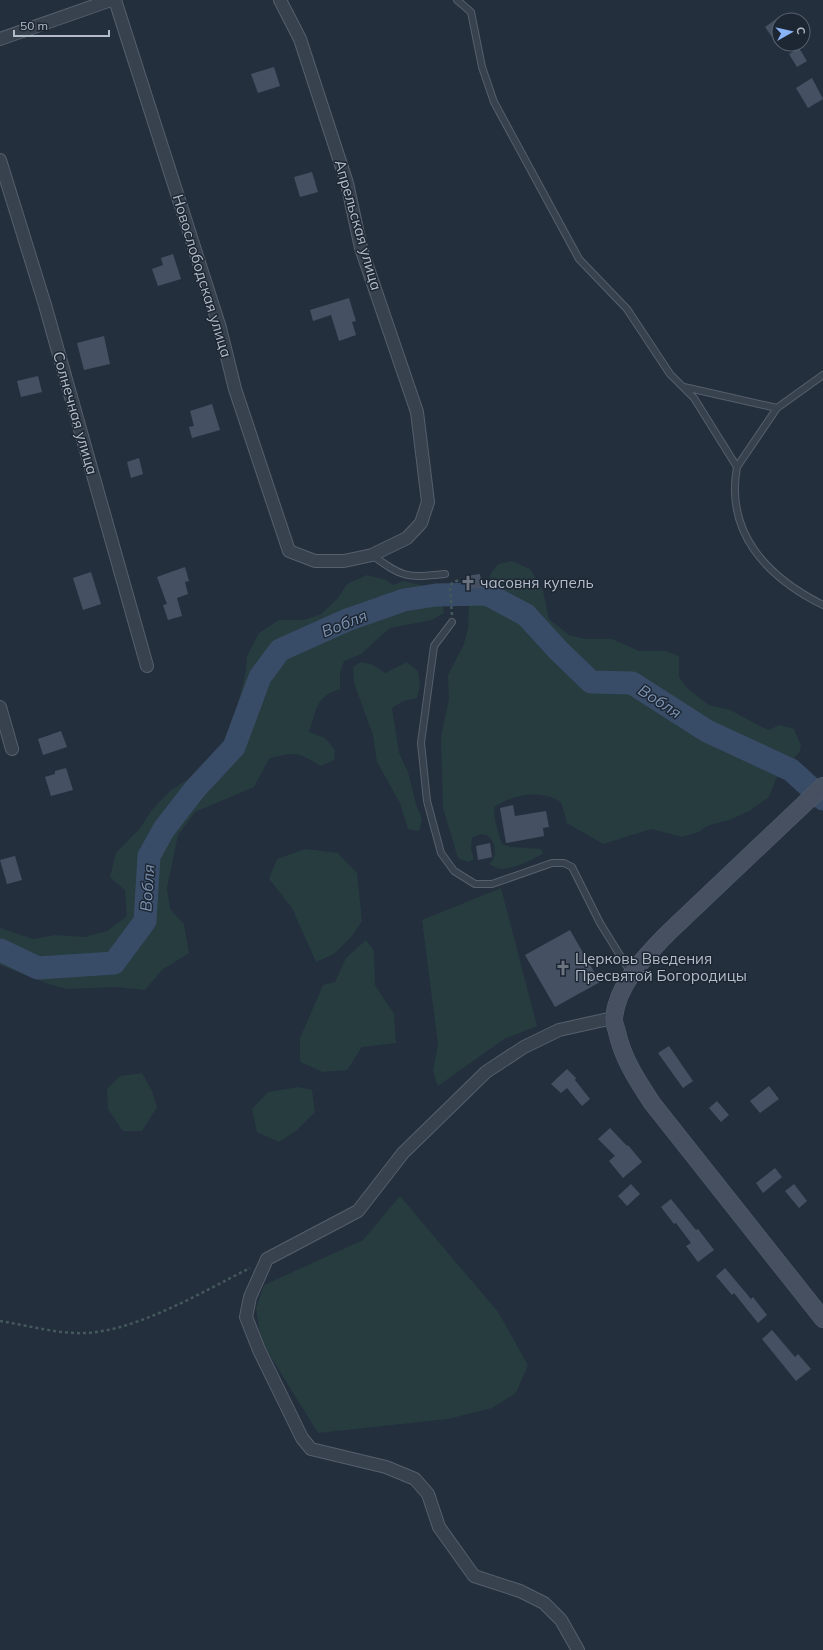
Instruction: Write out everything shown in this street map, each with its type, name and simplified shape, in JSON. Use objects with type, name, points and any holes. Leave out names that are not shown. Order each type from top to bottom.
[{"type":"street","points":[[0,39],[111,0]]},
{"type":"street","name":"Новослободская улица","points":[[115,0],[220,328],[235,389],[289,551],[315,561],[344,561],[372,555]]},
{"type":"street","name":"Апрельская улица","points":[[280,0],[300,39],[347,183],[361,248],[418,412],[428,502],[421,523],[407,538],[372,555]]},
{"type":"street","name":"Солнечная улица","points":[[0,160],[45,305],[147,666]]},
{"type":"street","points":[[0,707],[12,749]]},
{"type":"street","points":[[823,786],[784,821],[644,958],[622,989],[613,1018],[620,1047],[634,1076],[823,1319]]},
{"type":"street","points":[[578,1650],[561,1620],[544,1604],[520,1590],[474,1576],[439,1527],[428,1494],[415,1479],[386,1467],[311,1449],[302,1438],[246,1317],[250,1297],[267,1259],[358,1211],[403,1153],[486,1072],[524,1048],[559,1030],[613,1018]]},
{"type":"lane","points":[[457,0],[471,12],[482,67],[494,102],[578,259],[627,309],[670,374],[694,398],[737,467]]},
{"type":"lane","points":[[823,375],[777,408],[737,467],[733,486],[738,517],[752,550],[799,593],[823,605]]},
{"type":"lane","points":[[682,386],[777,408]]},
{"type":"lane","points":[[372,555],[392,570],[408,577],[445,574]]},
{"type":"lane","points":[[452,622],[434,646],[421,742],[427,800],[442,853],[454,871],[475,884],[492,884],[552,863],[564,862],[572,866],[600,923],[632,975]]},
{"type":"path","points":[[452,608],[450,588],[452,583],[459,580]]},
{"type":"path","points":[[0,1321],[76,1333],[109,1330],[162,1312],[267,1259]]},
{"type":"green space","points":[[512,561],[530,569],[543,591],[549,619],[569,635],[585,639],[612,639],[639,651],[665,651],[679,656],[679,677],[688,689],[709,705],[730,710],[768,730],[780,725],[794,729],[801,746],[799,753],[776,779],[769,797],[751,810],[732,819],[707,826],[699,832],[682,837],[651,829],[603,844],[567,823],[561,802],[544,795],[536,794],[518,796],[494,807],[495,821],[502,844],[511,847],[541,849],[543,853],[523,864],[501,869],[489,864],[495,853],[495,847],[490,837],[479,835],[472,838],[471,849],[474,859],[468,862],[458,858],[443,808],[441,737],[449,699],[448,675],[464,644],[468,628],[469,605],[481,600],[491,589],[490,575],[498,564]]},
{"type":"green space","points":[[367,575],[386,580],[393,585],[404,581],[424,586],[436,585],[440,588],[444,613],[432,620],[390,628],[361,654],[344,661],[340,673],[340,689],[325,696],[321,700],[309,732],[325,738],[335,750],[334,760],[321,766],[296,754],[284,755],[269,759],[254,787],[195,812],[178,835],[167,888],[170,909],[184,924],[189,953],[162,970],[145,990],[116,987],[67,989],[49,984],[0,965],[0,928],[33,939],[56,935],[84,937],[107,931],[127,916],[125,890],[110,877],[116,853],[141,827],[151,811],[170,791],[201,771],[217,752],[232,729],[246,671],[247,656],[259,633],[279,620],[304,620],[321,614],[338,598],[347,584]]},
{"type":"green space","points":[[361,662],[373,665],[385,673],[407,662],[418,671],[420,686],[417,698],[403,701],[392,708],[399,753],[408,772],[416,804],[422,819],[419,831],[408,829],[400,803],[377,762],[373,735],[354,683],[353,667]]},
{"type":"green space","points":[[305,849],[338,853],[357,873],[362,921],[352,936],[334,954],[316,962],[292,908],[269,879],[277,859]]},
{"type":"green space","points":[[501,888],[537,1026],[504,1039],[438,1086],[433,1071],[438,1044],[422,920]]},
{"type":"green space","points":[[366,940],[374,951],[375,985],[394,1014],[396,1043],[362,1047],[347,1070],[323,1072],[300,1062],[300,1038],[323,985],[335,982],[346,958]]},
{"type":"green space","points":[[142,1073],[152,1091],[157,1107],[142,1131],[123,1131],[108,1109],[107,1089],[120,1076]]},
{"type":"green space","points":[[299,1087],[312,1090],[315,1112],[296,1131],[279,1142],[257,1132],[252,1109],[268,1092]]},
{"type":"green space","points":[[400,1196],[498,1312],[528,1365],[516,1393],[492,1408],[448,1419],[318,1433],[261,1341],[256,1308],[264,1285],[363,1240]]},
{"type":"building","points":[[771,23],[771,36],[765,27]]},
{"type":"building","points":[[792,52],[801,52],[807,61],[797,67],[789,54]]},
{"type":"building","points":[[274,67],[280,86],[258,93],[251,74]]},
{"type":"building","points":[[812,78],[823,99],[808,108],[796,88]]},
{"type":"building","points":[[312,172],[318,192],[300,197],[294,177]]},
{"type":"building","points":[[173,254],[181,279],[158,286],[152,269],[163,265],[161,258]]},
{"type":"building","points":[[349,298],[356,321],[352,322],[356,335],[339,341],[331,315],[313,321],[310,310]]},
{"type":"building","points":[[104,336],[110,364],[84,370],[77,343]]},
{"type":"building","points":[[38,376],[42,392],[21,397],[17,381]]},
{"type":"building","points":[[212,404],[220,430],[192,438],[189,427],[194,426],[190,411]]},
{"type":"building","points":[[139,458],[143,474],[131,478],[127,462]]},
{"type":"building","points":[[185,567],[189,581],[185,582],[188,594],[177,598],[182,616],[168,620],[163,605],[167,604],[157,577]]},
{"type":"building","points":[[91,572],[101,604],[83,610],[73,578]]},
{"type":"building","name":"часовня купель","points":[[480,574],[482,588],[466,589],[465,576]]},
{"type":"building","points":[[61,731],[67,747],[43,755],[38,739]]},
{"type":"building","points":[[66,768],[73,790],[51,796],[45,777],[55,774],[55,771]]},
{"type":"building","points":[[513,805],[515,816],[546,811],[549,827],[543,828],[544,836],[506,843],[500,808]]},
{"type":"building","points":[[490,843],[492,857],[478,860],[476,846]]},
{"type":"building","points":[[15,856],[22,880],[7,884],[0,860]]},
{"type":"building","name":"Церковь Введения Пресвятой Богородицы","points":[[570,930],[600,982],[555,1007],[525,955]]},
{"type":"building","points":[[669,1046],[693,1081],[683,1088],[658,1053]]},
{"type":"building","points":[[567,1069],[576,1078],[575,1080],[590,1099],[582,1106],[567,1088],[561,1093],[551,1084]]},
{"type":"building","points":[[769,1086],[779,1099],[760,1113],[750,1101]]},
{"type":"building","points":[[717,1101],[729,1115],[721,1122],[709,1108]]},
{"type":"building","points":[[610,1128],[627,1146],[628,1145],[642,1162],[623,1178],[609,1161],[615,1156],[598,1139]]},
{"type":"building","points":[[775,1168],[782,1177],[763,1193],[756,1183]]},
{"type":"building","points":[[631,1184],[640,1194],[627,1206],[618,1196]]},
{"type":"building","points":[[794,1184],[807,1201],[799,1208],[785,1191]]},
{"type":"building","points":[[671,1199],[696,1230],[698,1229],[714,1250],[698,1262],[686,1246],[691,1243],[676,1223],[674,1224],[661,1207]]},
{"type":"building","points":[[725,1268],[751,1299],[753,1297],[767,1315],[758,1323],[734,1293],[732,1295],[716,1276]]},
{"type":"building","points":[[772,1330],[795,1357],[798,1354],[811,1369],[796,1381],[762,1339]]},
{"type":"waterway","name":"Вобля","points":[[0,950],[38,968],[114,963],[145,921],[149,856],[164,829],[195,789],[234,747],[260,677],[280,650],[347,620],[404,600],[436,595],[487,594],[526,615],[558,650],[591,682],[632,683],[707,731],[791,770],[823,799]]},
{"type":"place","name":"часовня купель","points":[[468,583]]},
{"type":"place","name":"Церковь Введения Пресвятой Богородицы","points":[[563,968]]}]
